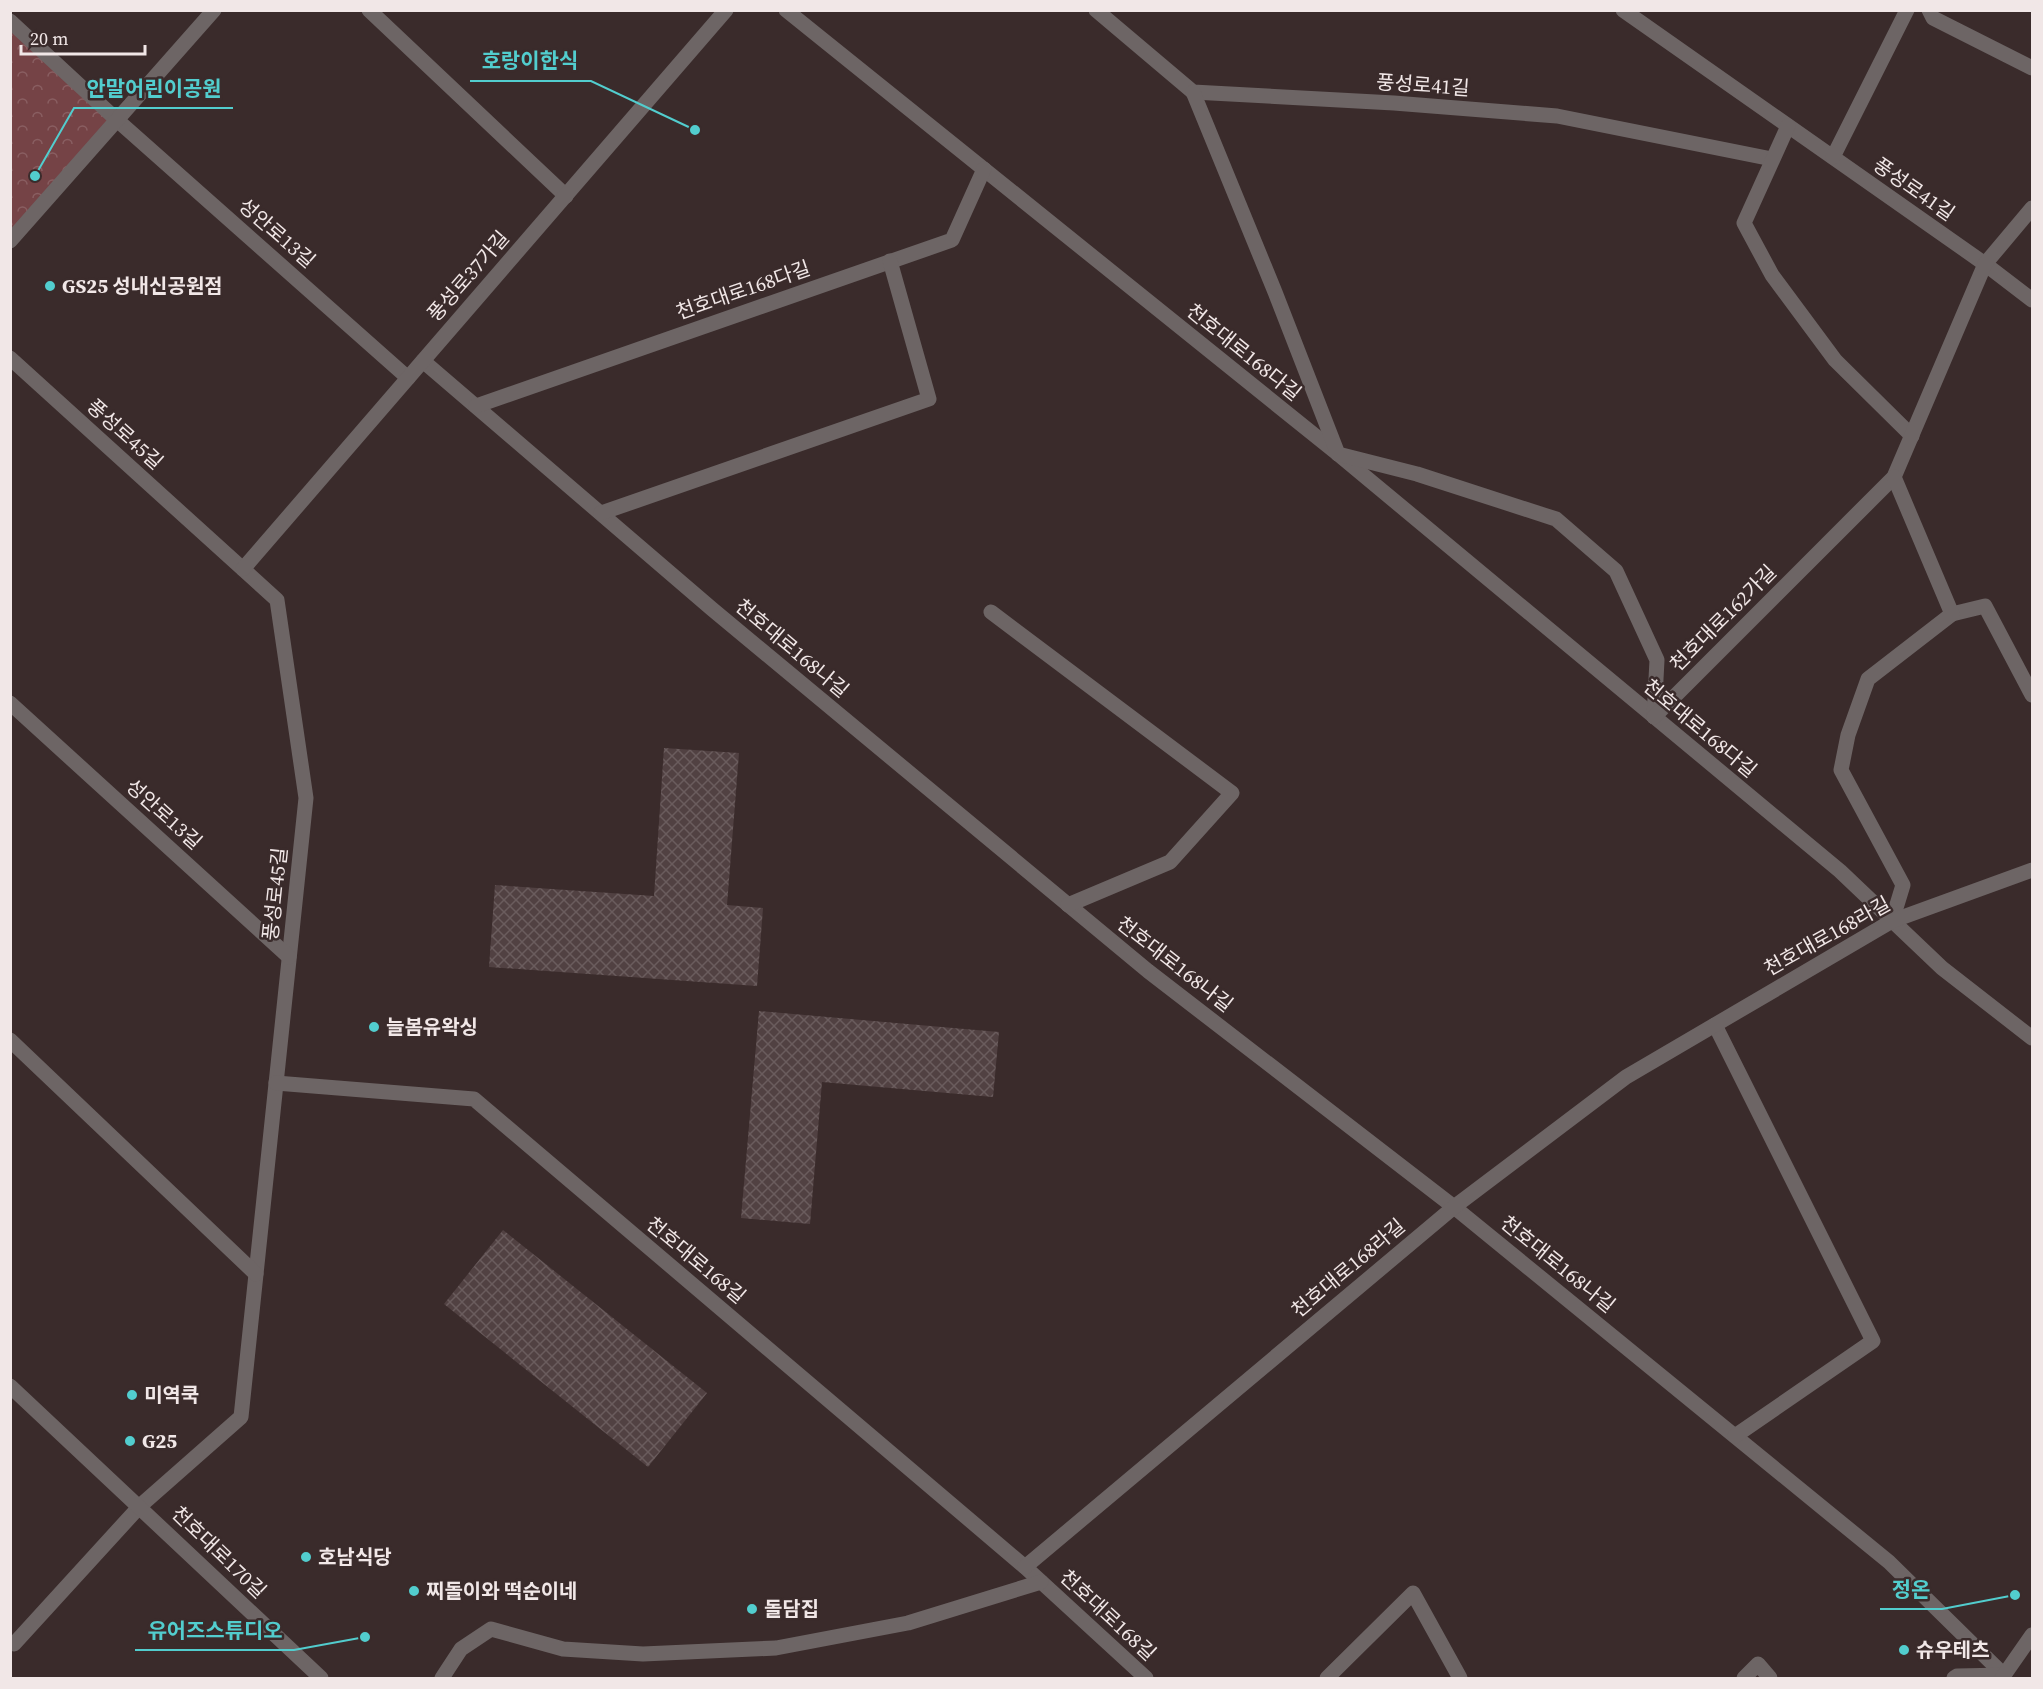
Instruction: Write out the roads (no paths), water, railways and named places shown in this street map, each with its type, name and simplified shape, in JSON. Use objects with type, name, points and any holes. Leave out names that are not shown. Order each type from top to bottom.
[{"type":"street","points":[[10,241],[214,10]]},
{"type":"street","points":[[369,10],[566,196]]},
{"type":"street","name":"풍성로37가길","points":[[243,569],[726,10]]},
{"type":"street","name":"천호대로168다길","points":[[786,10],[1338,454],[1840,871],[1942,968],[2032,1038]]},
{"type":"street","points":[[1096,10],[1193,92]]},
{"type":"street","name":"풍성로41길","points":[[1623,10],[1985,264],[2032,300]]},
{"type":"street","points":[[1833,157],[1907,10]]},
{"type":"street","points":[[1929,10],[1933,18],[2032,68]]},
{"type":"street","name":"성안로13길","points":[[10,21],[117,120],[408,378]]},
{"type":"street","name":"천호대로168다길","points":[[1193,92],[1338,454]]},
{"type":"street","name":"풍성로41길","points":[[1193,92],[1394,103],[1557,116],[1772,159]]},
{"type":"street","points":[[1788,126],[1744,223],[1772,275],[1835,360],[1912,436]]},
{"type":"street","name":"천호대로168다길","points":[[476,406],[952,240],[984,169]]},
{"type":"street","name":"천호대로162가길","points":[[1654,717],[1894,477],[1985,264],[2032,208]]},
{"type":"street","points":[[601,513],[929,399],[890,261]]},
{"type":"street","name":"풍성로45길","points":[[10,358],[277,600],[306,798],[241,1417],[140,1506]]},
{"type":"street","name":"천호대로168나길","points":[[423,361],[731,624],[1148,971],[1454,1207],[1889,1562],[2003,1677]]},
{"type":"street","name":"천호대로162가길","points":[[1338,454],[1417,474],[1556,519],[1616,571],[1657,660],[1654,717]]},
{"type":"street","points":[[1894,477],[1952,614]]},
{"type":"street","points":[[1892,921],[1903,885],[1841,770],[1848,735],[1868,679],[1952,614],[1985,606],[2032,695]]},
{"type":"street","name":"천호대로168나길","points":[[991,612],[1232,792],[1170,862],[1068,905]]},
{"type":"street","name":"성안로13길","points":[[10,703],[289,957]]},
{"type":"street","name":"천호대로168라길","points":[[1025,1567],[1454,1207],[1626,1077],[1892,921],[2032,870]]},
{"type":"street","points":[[1715,1025],[1872,1341],[1735,1436]]},
{"type":"street","points":[[10,1041],[256,1274]]},
{"type":"street","name":"천호대로168길","points":[[276,1083],[474,1099],[1025,1567],[1146,1678]]},
{"type":"street","name":"천호대로170길","points":[[10,1386],[321,1678]]},
{"type":"street","name":"천호대로170길","points":[[14,1644],[140,1506]]},
{"type":"street","name":"천호대로168길","points":[[442,1678],[461,1649],[491,1629],[562,1649],[643,1654],[776,1648],[908,1623],[1041,1582]]},
{"type":"street","points":[[1327,1678],[1413,1593],[1460,1678]]},
{"type":"street","points":[[1954,1678],[1957,1676],[2003,1677],[2032,1635]]},
{"type":"street","points":[[1744,1678],[1758,1665],[1770,1678]]},
{"type":"place","name":"호랑이한식","points":[[695,130]]},
{"type":"place","name":"안말어린이공원","points":[[35,176]]},
{"type":"place","name":"GS25 성내신공원점","points":[[50,286]]},
{"type":"place","name":"늘봄유왁싱","points":[[374,1027]]},
{"type":"place","name":"미역쿡","points":[[132,1395]]},
{"type":"place","name":"G25","points":[[130,1441]]},
{"type":"place","name":"호남식당","points":[[306,1557]]},
{"type":"place","name":"찌돌이와 떡순이네","points":[[414,1591]]},
{"type":"place","name":"정온","points":[[2015,1595]]},
{"type":"place","name":"돌담집","points":[[752,1609]]},
{"type":"place","name":"유어즈스튜디오","points":[[365,1637]]},
{"type":"place","name":"슈우테츠","points":[[1904,1650]]}]
